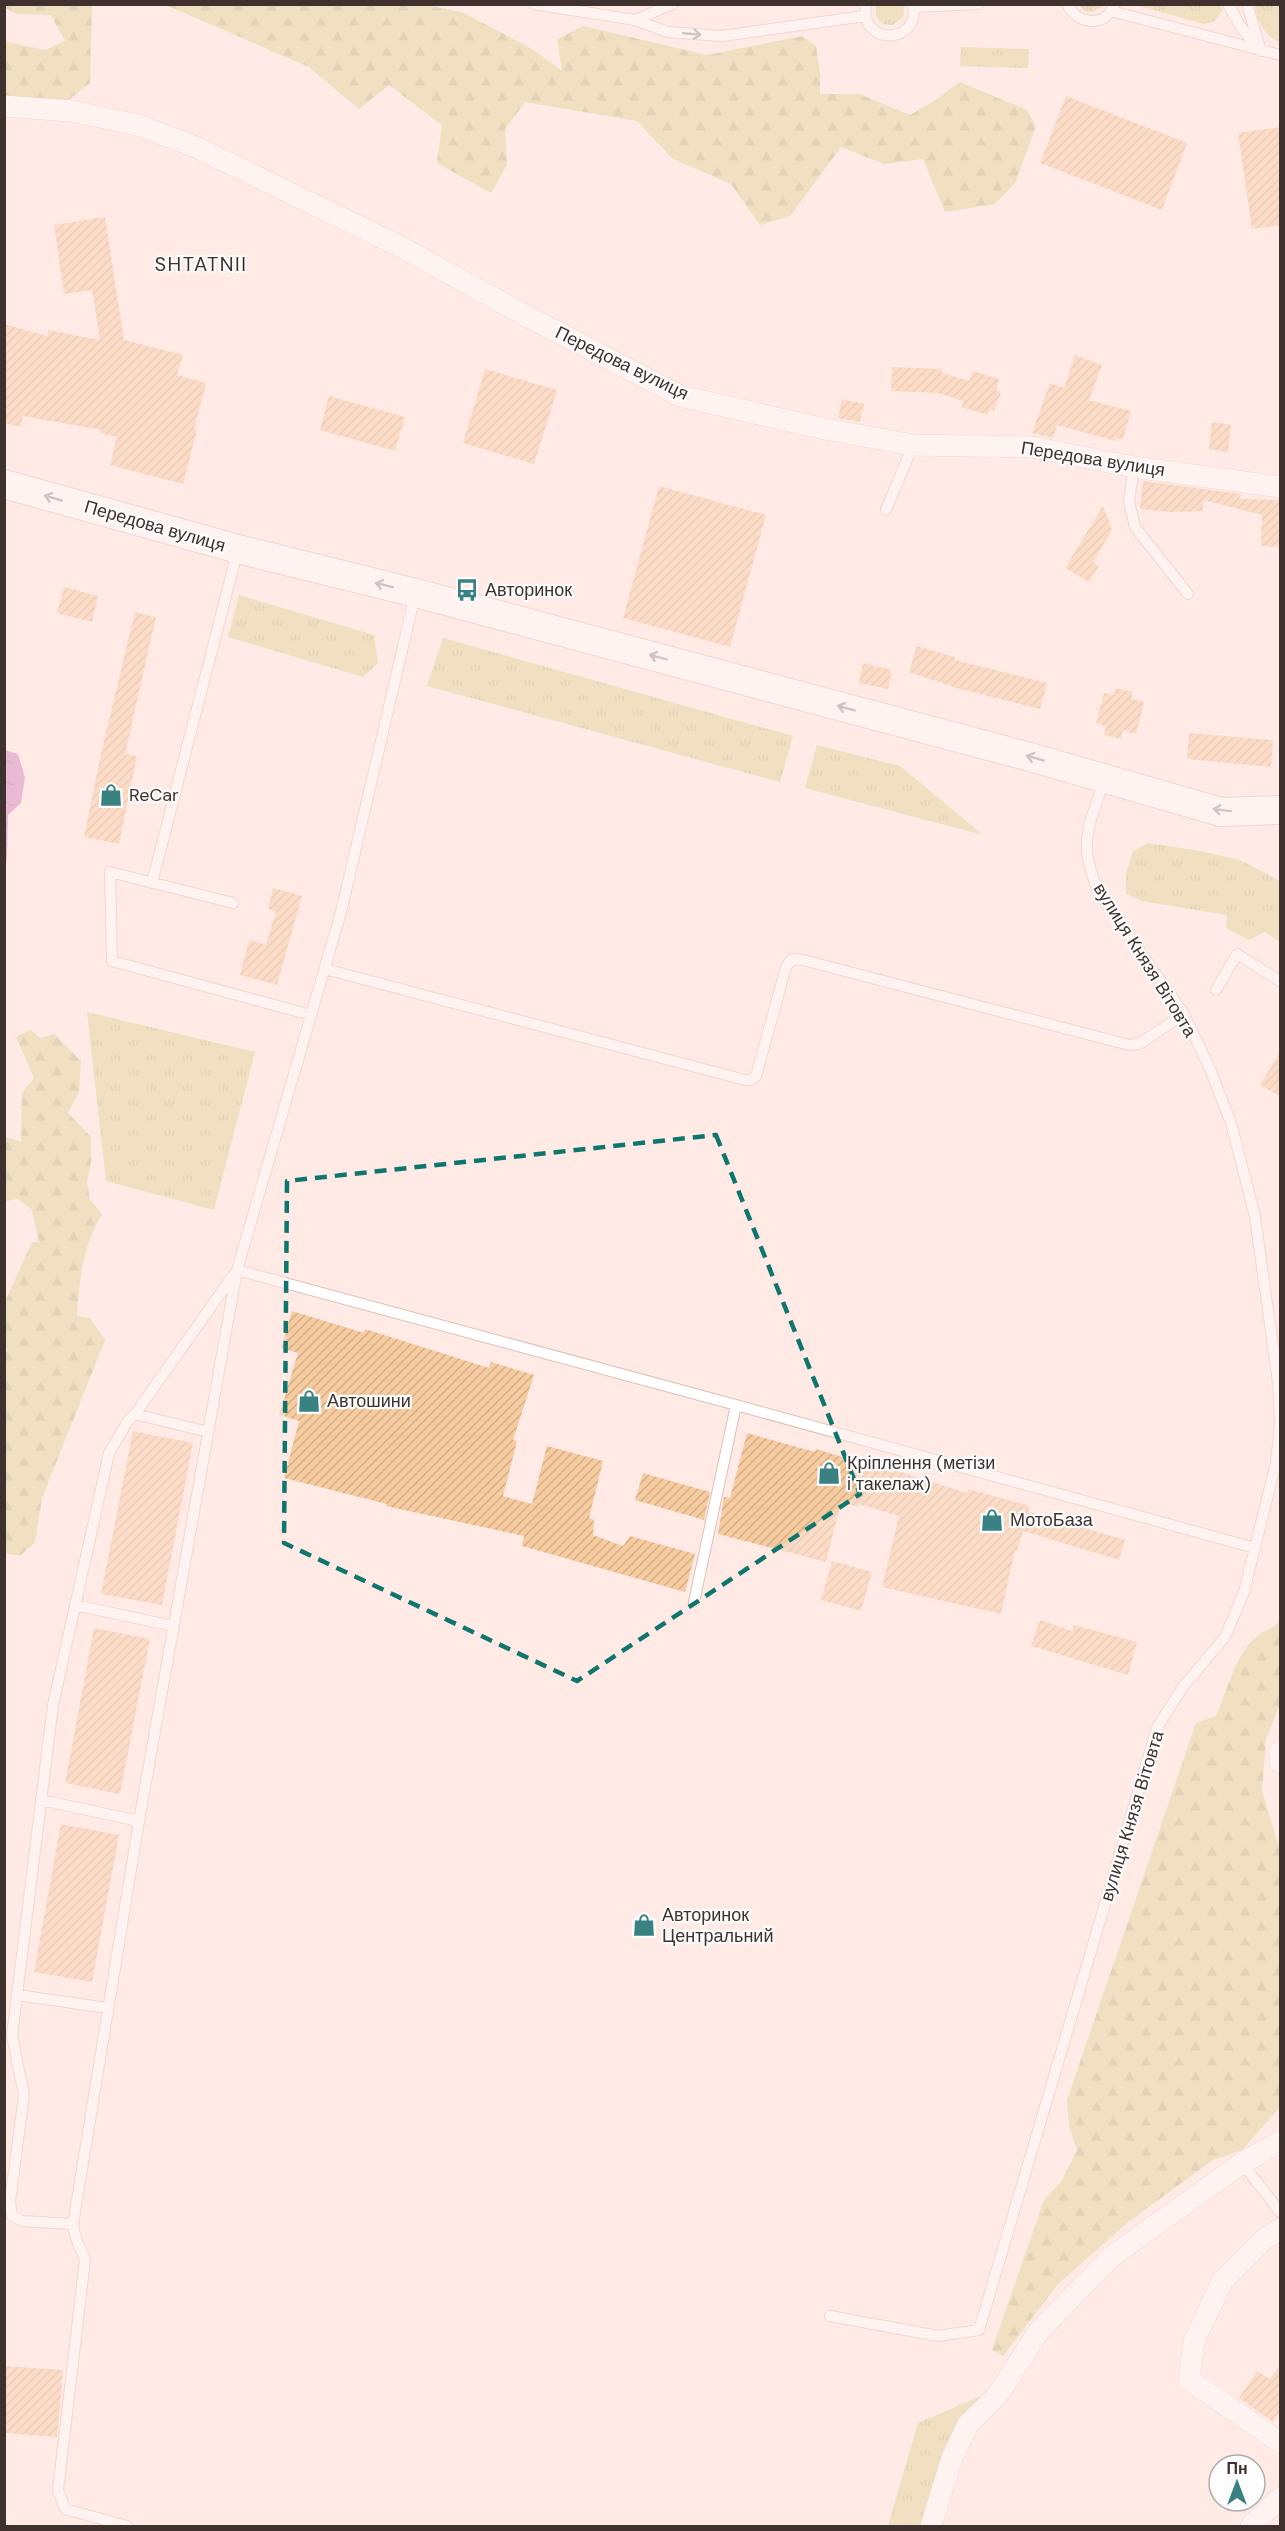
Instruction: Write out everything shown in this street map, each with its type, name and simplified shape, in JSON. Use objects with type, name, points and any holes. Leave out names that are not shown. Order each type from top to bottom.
[{"type":"street","name":"Передова вулиця","points":[[4,106],[71,111],[138,125],[198,148],[403,248],[680,396],[825,429],[913,445],[1032,447],[1134,467],[1281,487]]},
{"type":"street","name":"Передова вулиця","points":[[4,484],[238,549],[416,593],[1105,778],[1221,812],[1281,810]]},
{"type":"street","points":[[1281,1752],[1281,1762]]},
{"type":"street","points":[[931,2526],[952,2458],[968,2424],[997,2396],[1039,2331],[1111,2257],[1242,2163],[1281,2142]]},
{"type":"street","points":[[1281,2229],[1263,2240],[1223,2280],[1194,2340],[1189,2380],[1281,2442]]},
{"type":"street","points":[[1251,2526],[1281,2498]]},
{"type":"lane","points":[[534,4],[635,20],[668,32],[722,36],[866,10],[869,26],[878,34],[889,36],[900,34],[909,28],[914,18],[914,6],[978,4]]},
{"type":"lane","points":[[635,20],[673,4]]},
{"type":"lane","points":[[1067,4],[1071,12],[1080,19],[1091,22],[1102,19],[1113,8],[1281,56]]},
{"type":"lane","points":[[1228,4],[1240,26],[1261,51]]},
{"type":"lane","points":[[1247,4],[1261,51]]},
{"type":"lane","points":[[886,510],[913,445]]},
{"type":"lane","points":[[1134,467],[1129,501],[1135,527],[1188,594]]},
{"type":"lane","points":[[152,883],[238,549]]},
{"type":"lane","points":[[127,2526],[65,2509],[58,2490],[85,2260],[81,2247],[74,2238],[73,2223],[139,1821],[237,1270],[341,912],[416,593]]},
{"type":"lane","name":"вулиця Князя Вітовта","points":[[830,2316],[938,2336],[979,2330],[1157,1728],[1182,1688],[1225,1636],[1244,1592],[1276,1464],[1280,1423],[1277,1370],[1255,1217],[1231,1123],[1210,1069],[1184,1014],[1098,892],[1092,875],[1087,850],[1090,827],[1105,778]]},
{"type":"lane","points":[[233,903],[110,872],[112,961],[311,1015]]},
{"type":"lane","points":[[1216,990],[1237,954],[1281,981]]},
{"type":"lane","points":[[325,969],[745,1080],[751,1080],[756,1076],[786,967],[792,959],[1129,1045],[1139,1044],[1184,1014]]},
{"type":"lane","points":[[237,1270],[1255,1548]]},
{"type":"lane","points":[[73,2223],[22,2221],[12,2216],[10,2201],[24,2095],[12,2035],[53,1705],[109,1453],[129,1419],[135,1414],[237,1270]]},
{"type":"lane","points":[[694,1602],[736,1405]]},
{"type":"lane","points":[[135,1414],[208,1432]]},
{"type":"lane","points":[[75,1605],[174,1626]]},
{"type":"lane","points":[[41,1800],[139,1821]]},
{"type":"lane","points":[[17,1995],[108,2008]]},
{"type":"lane","points":[[1242,2163],[1281,2212]]},
{"type":"highlighted area","points":[[716,1135],[860,1494],[577,1681],[284,1543],[287,1181]]},
{"type":"green space","points":[[5,5],[92,5],[90,83],[65,103],[5,100],[4,46],[7,42],[45,50],[65,41],[51,15],[16,14],[5,8]]},
{"type":"green space","points":[[166,5],[425,5],[462,12],[532,49],[562,71],[557,39],[583,26],[707,55],[803,36],[816,47],[820,94],[859,94],[910,115],[960,82],[1027,110],[1036,127],[1015,183],[995,204],[945,212],[923,159],[884,164],[841,147],[790,216],[760,225],[731,184],[673,159],[637,121],[525,102],[505,129],[507,165],[491,193],[437,163],[442,125],[389,85],[359,109],[309,67]]},
{"type":"green space","points":[[876,5],[903,5],[904,16],[893,25],[883,24],[876,16]]},
{"type":"green space","points":[[1079,5],[1104,5],[1094,12],[1085,11]]},
{"type":"green space","points":[[1136,5],[1220,5],[1222,10],[1215,21],[1204,24]]},
{"type":"green space","points":[[1255,5],[1280,5],[1280,42],[1262,27]]},
{"type":"green space","points":[[961,47],[1029,49],[1028,68],[960,66]]},
{"type":"green space","points":[[239,595],[374,635],[378,663],[363,677],[228,637]]},
{"type":"green space","points":[[443,638],[793,736],[780,782],[427,686]]},
{"type":"green space","points":[[817,745],[900,766],[983,835],[805,788]]},
{"type":"green space","points":[[1148,843],[1240,860],[1280,881],[1280,942],[1265,932],[1249,940],[1226,928],[1227,915],[1142,901],[1126,894],[1126,874],[1133,851]]},
{"type":"green space","points":[[87,1012],[255,1052],[214,1210],[106,1181]]},
{"type":"green space","points":[[31,1030],[40,1038],[54,1034],[81,1061],[79,1092],[68,1113],[91,1137],[91,1161],[87,1182],[90,1200],[102,1214],[86,1251],[77,1316],[90,1318],[105,1340],[42,1498],[35,1542],[20,1556],[5,1553],[4,1354],[8,1350],[5,1344],[5,1302],[32,1242],[39,1242],[32,1210],[18,1199],[5,1201],[4,1136],[21,1142],[22,1093],[34,1078],[16,1037]]},
{"type":"green space","points":[[1280,1622],[1280,1705],[1266,1739],[1262,1791],[1280,1850],[1280,2107],[1242,2150],[1213,2160],[1128,2222],[1058,2284],[1003,2356],[992,2350],[1044,2200],[1061,2182],[1077,2150],[1069,2127],[1067,2100],[1196,1723],[1216,1716],[1236,1666],[1246,1648],[1256,1637]]},
{"type":"green space","points":[[988,2393],[923,2526],[888,2526],[918,2423]]},
{"type":"water","points":[[5,750],[18,754],[25,777],[21,803],[8,815],[5,871]]},
{"type":"building","points":[[1066,96],[1187,143],[1162,210],[1040,163]]},
{"type":"building","points":[[1281,127],[1281,225],[1252,229],[1238,133]]},
{"type":"building","points":[[105,217],[124,340],[183,355],[177,375],[206,383],[183,484],[110,465],[117,437],[100,433],[101,430],[23,416],[21,427],[4,423],[4,324],[47,336],[48,330],[100,340],[92,290],[64,294],[54,225]]},
{"type":"building","points":[[1075,355],[1102,365],[1089,400],[1131,411],[1123,439],[1115,438],[1115,441],[1057,425],[1053,438],[1032,433],[1050,383],[1064,388]]},
{"type":"building","points":[[892,367],[942,369],[942,373],[969,381],[973,371],[999,379],[996,390],[1001,392],[994,411],[990,409],[988,415],[961,407],[963,401],[938,393],[891,391]]},
{"type":"building","points":[[485,369],[557,390],[534,464],[463,443]]},
{"type":"building","points":[[329,396],[405,417],[395,451],[320,430]]},
{"type":"building","points":[[842,399],[864,404],[860,422],[838,418]]},
{"type":"building","points":[[1212,422],[1231,425],[1228,452],[1209,449]]},
{"type":"building","points":[[1143,481],[1241,494],[1239,499],[1281,500],[1281,547],[1261,546],[1262,515],[1203,500],[1203,511],[1170,512],[1140,509]]},
{"type":"building","points":[[659,486],[766,515],[730,647],[623,618]]},
{"type":"building","points":[[1103,506],[1112,530],[1093,562],[1099,566],[1089,582],[1065,568]]},
{"type":"building","points":[[64,587],[98,596],[92,622],[57,613]]},
{"type":"building","points":[[135,612],[156,617],[125,754],[137,756],[119,844],[84,837],[102,749]]},
{"type":"building","points":[[917,646],[955,657],[955,660],[1047,683],[1040,709],[957,688],[909,672]]},
{"type":"building","points":[[863,663],[892,670],[888,689],[859,683]]},
{"type":"building","points":[[1116,688],[1133,692],[1131,699],[1144,702],[1136,734],[1123,730],[1121,739],[1104,735],[1106,726],[1096,724],[1104,693],[1114,695]]},
{"type":"building","points":[[1189,733],[1273,740],[1271,767],[1187,759]]},
{"type":"building","points":[[273,888],[302,896],[277,985],[240,975],[249,940],[266,945],[276,911],[268,909]]},
{"type":"building","points":[[1281,1050],[1281,1097],[1260,1085]]},
{"type":"building","points":[[292,1311],[364,1333],[365,1329],[489,1368],[491,1362],[534,1375],[513,1440],[517,1441],[503,1496],[532,1504],[547,1446],[603,1461],[589,1518],[594,1520],[593,1535],[623,1546],[630,1536],[695,1554],[685,1592],[522,1546],[524,1536],[386,1506],[387,1504],[284,1478],[299,1421],[279,1415],[298,1353],[281,1348]]},
{"type":"building","points":[[133,1431],[193,1443],[162,1605],[101,1594]]},
{"type":"building","points":[[747,1433],[815,1452],[816,1449],[894,1473],[894,1470],[967,1493],[968,1489],[1030,1506],[1028,1511],[1125,1540],[1119,1560],[1023,1531],[1017,1551],[1015,1550],[1001,1614],[882,1587],[899,1516],[859,1504],[858,1507],[841,1502],[826,1562],[718,1534],[724,1497],[730,1498]]},
{"type":"building","points":[[643,1473],[710,1492],[704,1520],[635,1500]]},
{"type":"building","points":[[832,1561],[872,1572],[861,1611],[821,1600]]},
{"type":"building","points":[[1040,1620],[1072,1631],[1074,1625],[1137,1642],[1128,1675],[1031,1646]]},
{"type":"building","points":[[94,1628],[150,1639],[120,1794],[65,1783]]},
{"type":"building","points":[[61,1824],[119,1835],[92,1982],[34,1972]]},
{"type":"building","points":[[1281,2364],[1281,2410],[1273,2422],[1239,2398],[1257,2371],[1270,2379]]},
{"type":"building","points":[[4,2366],[63,2370],[57,2437],[4,2433]]},
{"type":"place","name":"Авторинок","points":[[467,590]]},
{"type":"place","name":"ReCar","points":[[111,795]]},
{"type":"place","name":"Автошини","points":[[309,1401]]},
{"type":"place","name":"Кріплення (метізи і такелаж)","points":[[829,1473]]},
{"type":"place","name":"МотоБаза","points":[[992,1520]]},
{"type":"place","name":"Авторинок Центральний","points":[[644,1925]]},
{"type":"district","name":"SHTATNII","points":[[201,264]]}]
